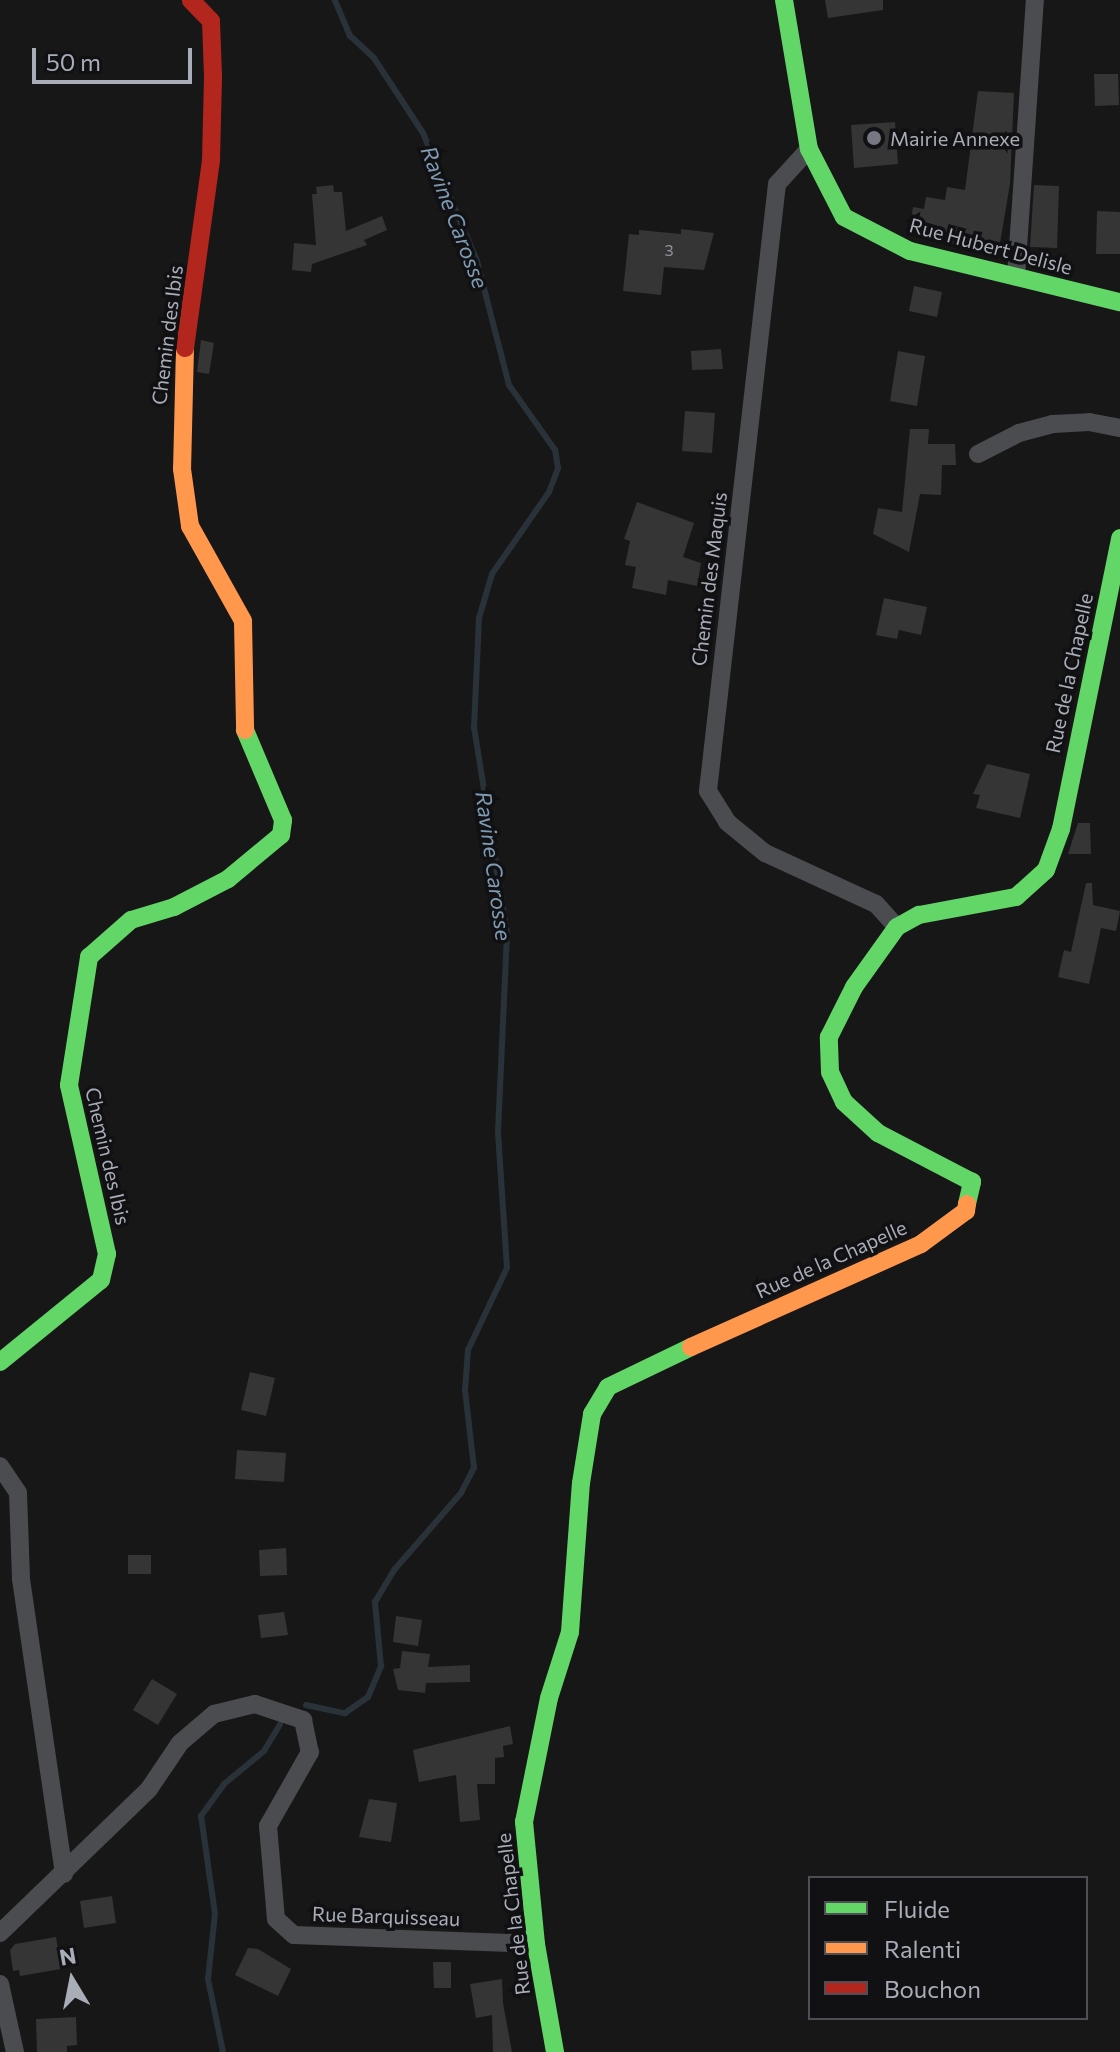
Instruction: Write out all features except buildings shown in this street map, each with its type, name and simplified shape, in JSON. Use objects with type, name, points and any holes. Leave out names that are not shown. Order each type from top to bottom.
[{"type":"street","name":"Chemin des Ibis","points":[[0,1362],[101,1280],[107,1254],[69,1085],[89,957],[131,920],[174,907],[228,879],[281,835],[283,820],[251,753],[241,714],[243,621],[190,526],[182,469],[182,369],[209,174],[213,76],[211,21],[191,0]]},
{"type":"street","name":"Rue Hubert Delisle","points":[[784,0],[809,149],[844,217],[910,251],[1120,302]]},
{"type":"street","points":[[1016,277],[1035,0]]},
{"type":"street","name":"Chemin des Maquis","points":[[809,149],[777,184],[708,791],[727,822],[765,853],[876,904],[897,927]]},
{"type":"street","points":[[978,454],[1019,433],[1053,424],[1089,422],[1120,428]]},
{"type":"street","name":"Rue de la Chapelle","points":[[555,2052],[536,1944],[524,1822],[549,1698],[570,1632],[581,1483],[592,1414],[608,1387],[643,1367],[921,1244],[966,1211],[973,1194],[972,1182],[953,1169],[878,1133],[844,1102],[830,1072],[829,1037],[854,987],[897,927],[919,915],[1016,897],[1046,870],[1061,829],[1120,538]]},
{"type":"street","points":[[0,1466],[18,1493],[21,1579],[64,1874]]},
{"type":"street","name":"Rue Barquisseau","points":[[0,1933],[8,1918],[64,1874],[149,1789],[180,1743],[214,1714],[255,1704],[303,1720],[310,1752],[268,1826],[276,1919],[294,1935],[536,1944]]},
{"type":"street","points":[[0,1984],[15,2052]]},
{"type":"waterway","name":"Ravine Carosse","points":[[306,1705],[345,1713],[368,1697],[381,1666],[375,1602],[395,1569],[461,1493],[474,1468],[465,1390],[468,1350],[507,1268],[498,1132],[507,933],[474,728],[479,618],[492,574],[549,492],[558,468],[555,450],[509,385],[477,261],[423,133],[374,58],[350,36],[335,0]]},
{"type":"waterway","name":"Ravine Carosse","points":[[223,2052],[208,1979],[215,1914],[201,1816],[224,1784],[264,1751],[280,1724]]},
{"type":"traffic: fast","points":[[784,0],[809,149],[844,217],[910,251],[1120,302]]},
{"type":"traffic: fast","points":[[967,1204],[972,1182],[878,1133],[844,1102],[830,1072],[829,1037],[854,987],[897,927],[919,915],[1016,897],[1046,870],[1061,829],[1120,538]]},
{"type":"traffic: fast","points":[[0,1362],[101,1280],[107,1254],[69,1085],[89,957],[131,920],[174,907],[228,879],[281,835],[283,820],[245,730]]},
{"type":"traffic: fast","points":[[555,2052],[536,1944],[524,1822],[549,1698],[570,1632],[581,1483],[592,1414],[608,1387],[691,1347]]},
{"type":"traffic: slow","points":[[185,348],[182,469],[190,526],[243,621],[245,730]]},
{"type":"traffic: slow","points":[[691,1347],[921,1244],[966,1211],[967,1204]]},
{"type":"traffic: jam","points":[[185,348],[211,160],[213,76],[211,21],[191,0]]},
{"type":"place","name":"Mairie Annexe","points":[[874,138]]}]
